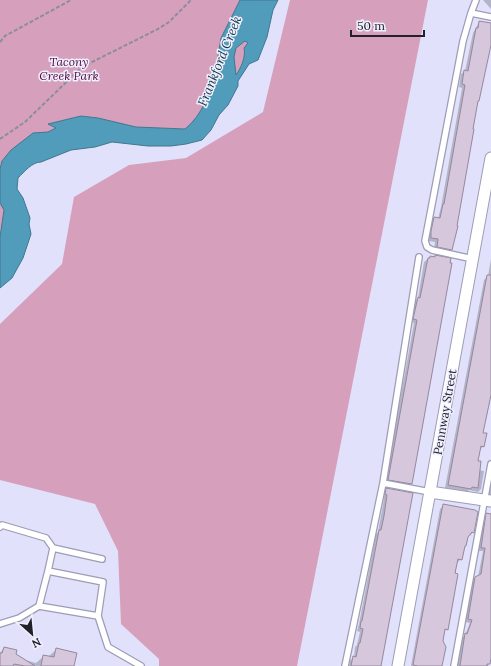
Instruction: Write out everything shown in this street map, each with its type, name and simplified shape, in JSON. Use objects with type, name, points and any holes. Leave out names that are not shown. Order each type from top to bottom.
[{"type":"street","name":"Pennway Street","points":[[398,666],[491,158]]},
{"type":"street","points":[[479,223],[491,220]]},
{"type":"street","points":[[430,492],[488,501]]},
{"type":"lane","points":[[473,259],[432,250],[427,247],[425,240],[463,41],[470,13],[476,0]]},
{"type":"lane","points":[[470,13],[491,17]]},
{"type":"lane","points":[[345,666],[383,483],[418,257]]},
{"type":"lane","points":[[454,666],[488,501],[491,464]]},
{"type":"lane","points":[[383,483],[430,492]]},
{"type":"lane","points":[[0,527],[2,525],[46,538],[54,548],[102,559]]},
{"type":"lane","points":[[39,606],[54,548]]},
{"type":"lane","points":[[48,571],[104,582],[98,616],[108,647],[141,666]]},
{"type":"lane","points":[[0,624],[19,618],[39,606],[98,616]]},
{"type":"path","points":[[0,42],[5,36],[71,0]]},
{"type":"path","points":[[0,139],[25,122],[82,67],[158,30],[169,22],[191,0]]},
{"type":"green space","name":"Tacony Creek Park","points":[[0,0],[272,0],[261,41],[197,136],[88,136],[2,177],[16,259],[0,274]]},
{"type":"green space","points":[[290,0],[428,0],[297,666],[159,666],[159,659],[121,624],[118,551],[95,504],[0,480],[0,324],[62,264],[74,197],[129,165],[186,158],[263,112]]},
{"type":"water","name":"Frankford Creek","points":[[240,0],[278,0],[273,10],[267,37],[258,60],[249,64],[238,81],[238,86],[228,105],[219,115],[211,130],[202,140],[171,146],[148,146],[112,142],[95,147],[71,150],[34,164],[18,178],[17,189],[23,198],[30,218],[29,224],[31,234],[23,258],[12,278],[0,288],[0,237],[4,210],[0,203],[0,169],[2,161],[11,150],[33,133],[48,132],[56,128],[48,124],[81,116],[98,118],[136,127],[185,129],[191,124],[201,110],[219,72],[216,68],[221,38]],"holes":[[[245,41],[248,43],[244,48],[243,62],[236,75],[234,57],[236,48]]]},
{"type":"building","points":[[479,21],[491,23],[491,45],[478,101],[458,226],[452,250],[437,247],[438,239],[431,238],[431,231],[434,217],[440,218],[444,204],[465,85],[462,84],[464,70],[468,71],[476,28],[478,28]]},
{"type":"building","points":[[435,255],[451,258],[450,263],[452,263],[412,484],[388,480],[417,320],[413,319],[418,297],[420,298],[428,258],[430,258],[430,256],[435,257]]},
{"type":"building","points":[[487,275],[491,275],[491,395],[483,433],[487,433],[484,447],[481,446],[478,461],[481,461],[478,488],[472,487],[471,489],[448,485]]},
{"type":"building","points":[[386,488],[413,493],[381,666],[351,666],[353,656],[356,657],[363,629],[360,628],[361,621],[379,530],[381,530],[384,516],[387,495],[385,494]]},
{"type":"building","points":[[443,504],[475,510],[478,512],[474,533],[472,532],[468,537],[462,560],[458,559],[455,573],[458,574],[448,630],[445,629],[443,641],[446,647],[442,666],[418,666],[413,665]]},
{"type":"building","points":[[486,513],[491,514],[490,664],[487,664],[487,666],[460,666],[465,633],[467,634],[472,620],[468,619],[475,577],[481,574],[485,548],[481,548]]},
{"type":"building","points":[[4,647],[17,650],[16,654],[35,666],[14,664],[13,666],[0,666],[0,653],[2,653]]},
{"type":"building","points":[[56,648],[77,653],[74,666],[41,666],[43,655],[54,657]]}]
